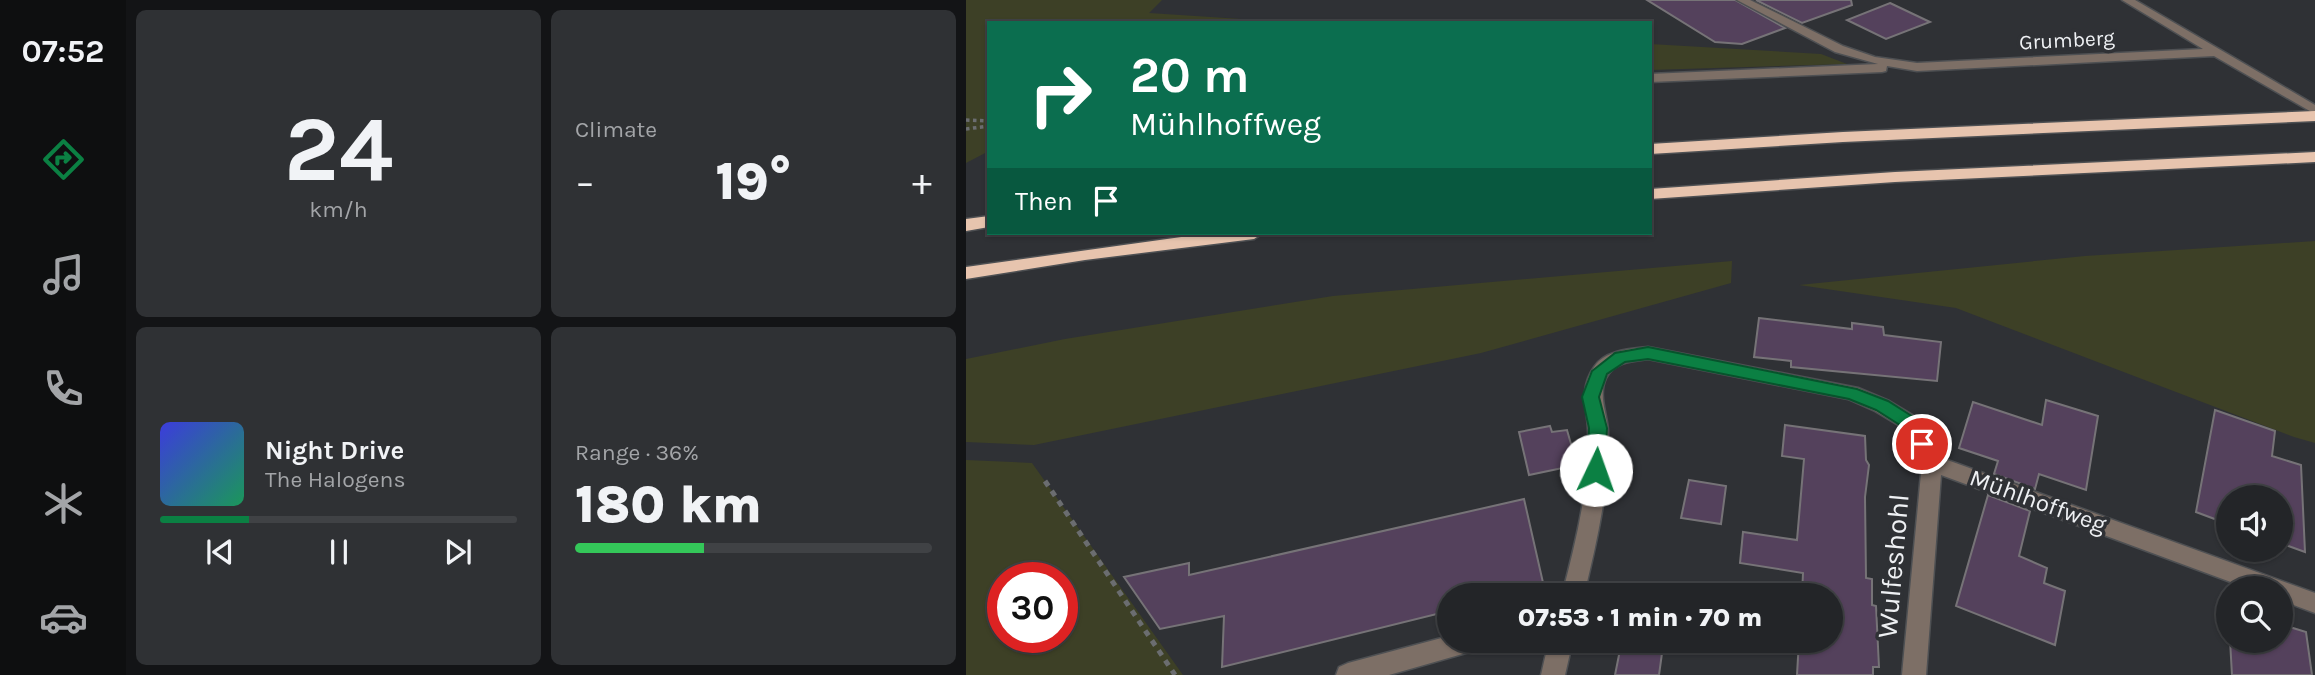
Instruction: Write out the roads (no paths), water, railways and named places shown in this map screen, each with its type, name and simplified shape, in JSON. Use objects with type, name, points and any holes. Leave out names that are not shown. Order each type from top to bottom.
[{"type":"highway","points":[[1652,149],[1843,137],[2315,116]]},
{"type":"highway","points":[[1652,194],[1895,177],[2315,157]]},
{"type":"highway","points":[[966,225],[987,221]]},
{"type":"highway","points":[[966,273],[1084,254],[1238,235]]},
{"type":"street","name":"Grumberg","points":[[1742,0],[1839,49],[1873,60],[1917,67]]},
{"type":"street","points":[[2127,0],[2315,110]]},
{"type":"street","name":"Grumberg","points":[[1652,78],[2218,52]]},
{"type":"street","points":[[1576,583],[1594,512],[1598,428],[1591,397],[1600,371],[1620,357],[1648,353],[1851,394],[1882,406],[1912,424],[1932,463]]},
{"type":"street","name":"Mühlhoffweg","points":[[1932,463],[2241,576]]},
{"type":"street","name":"Wulfeshohl","points":[[1914,675],[1932,463]]},
{"type":"street","points":[[2293,595],[2315,603]]},
{"type":"street","points":[[1348,675],[1437,650]]},
{"type":"street","points":[[1553,675],[1558,653]]}]
